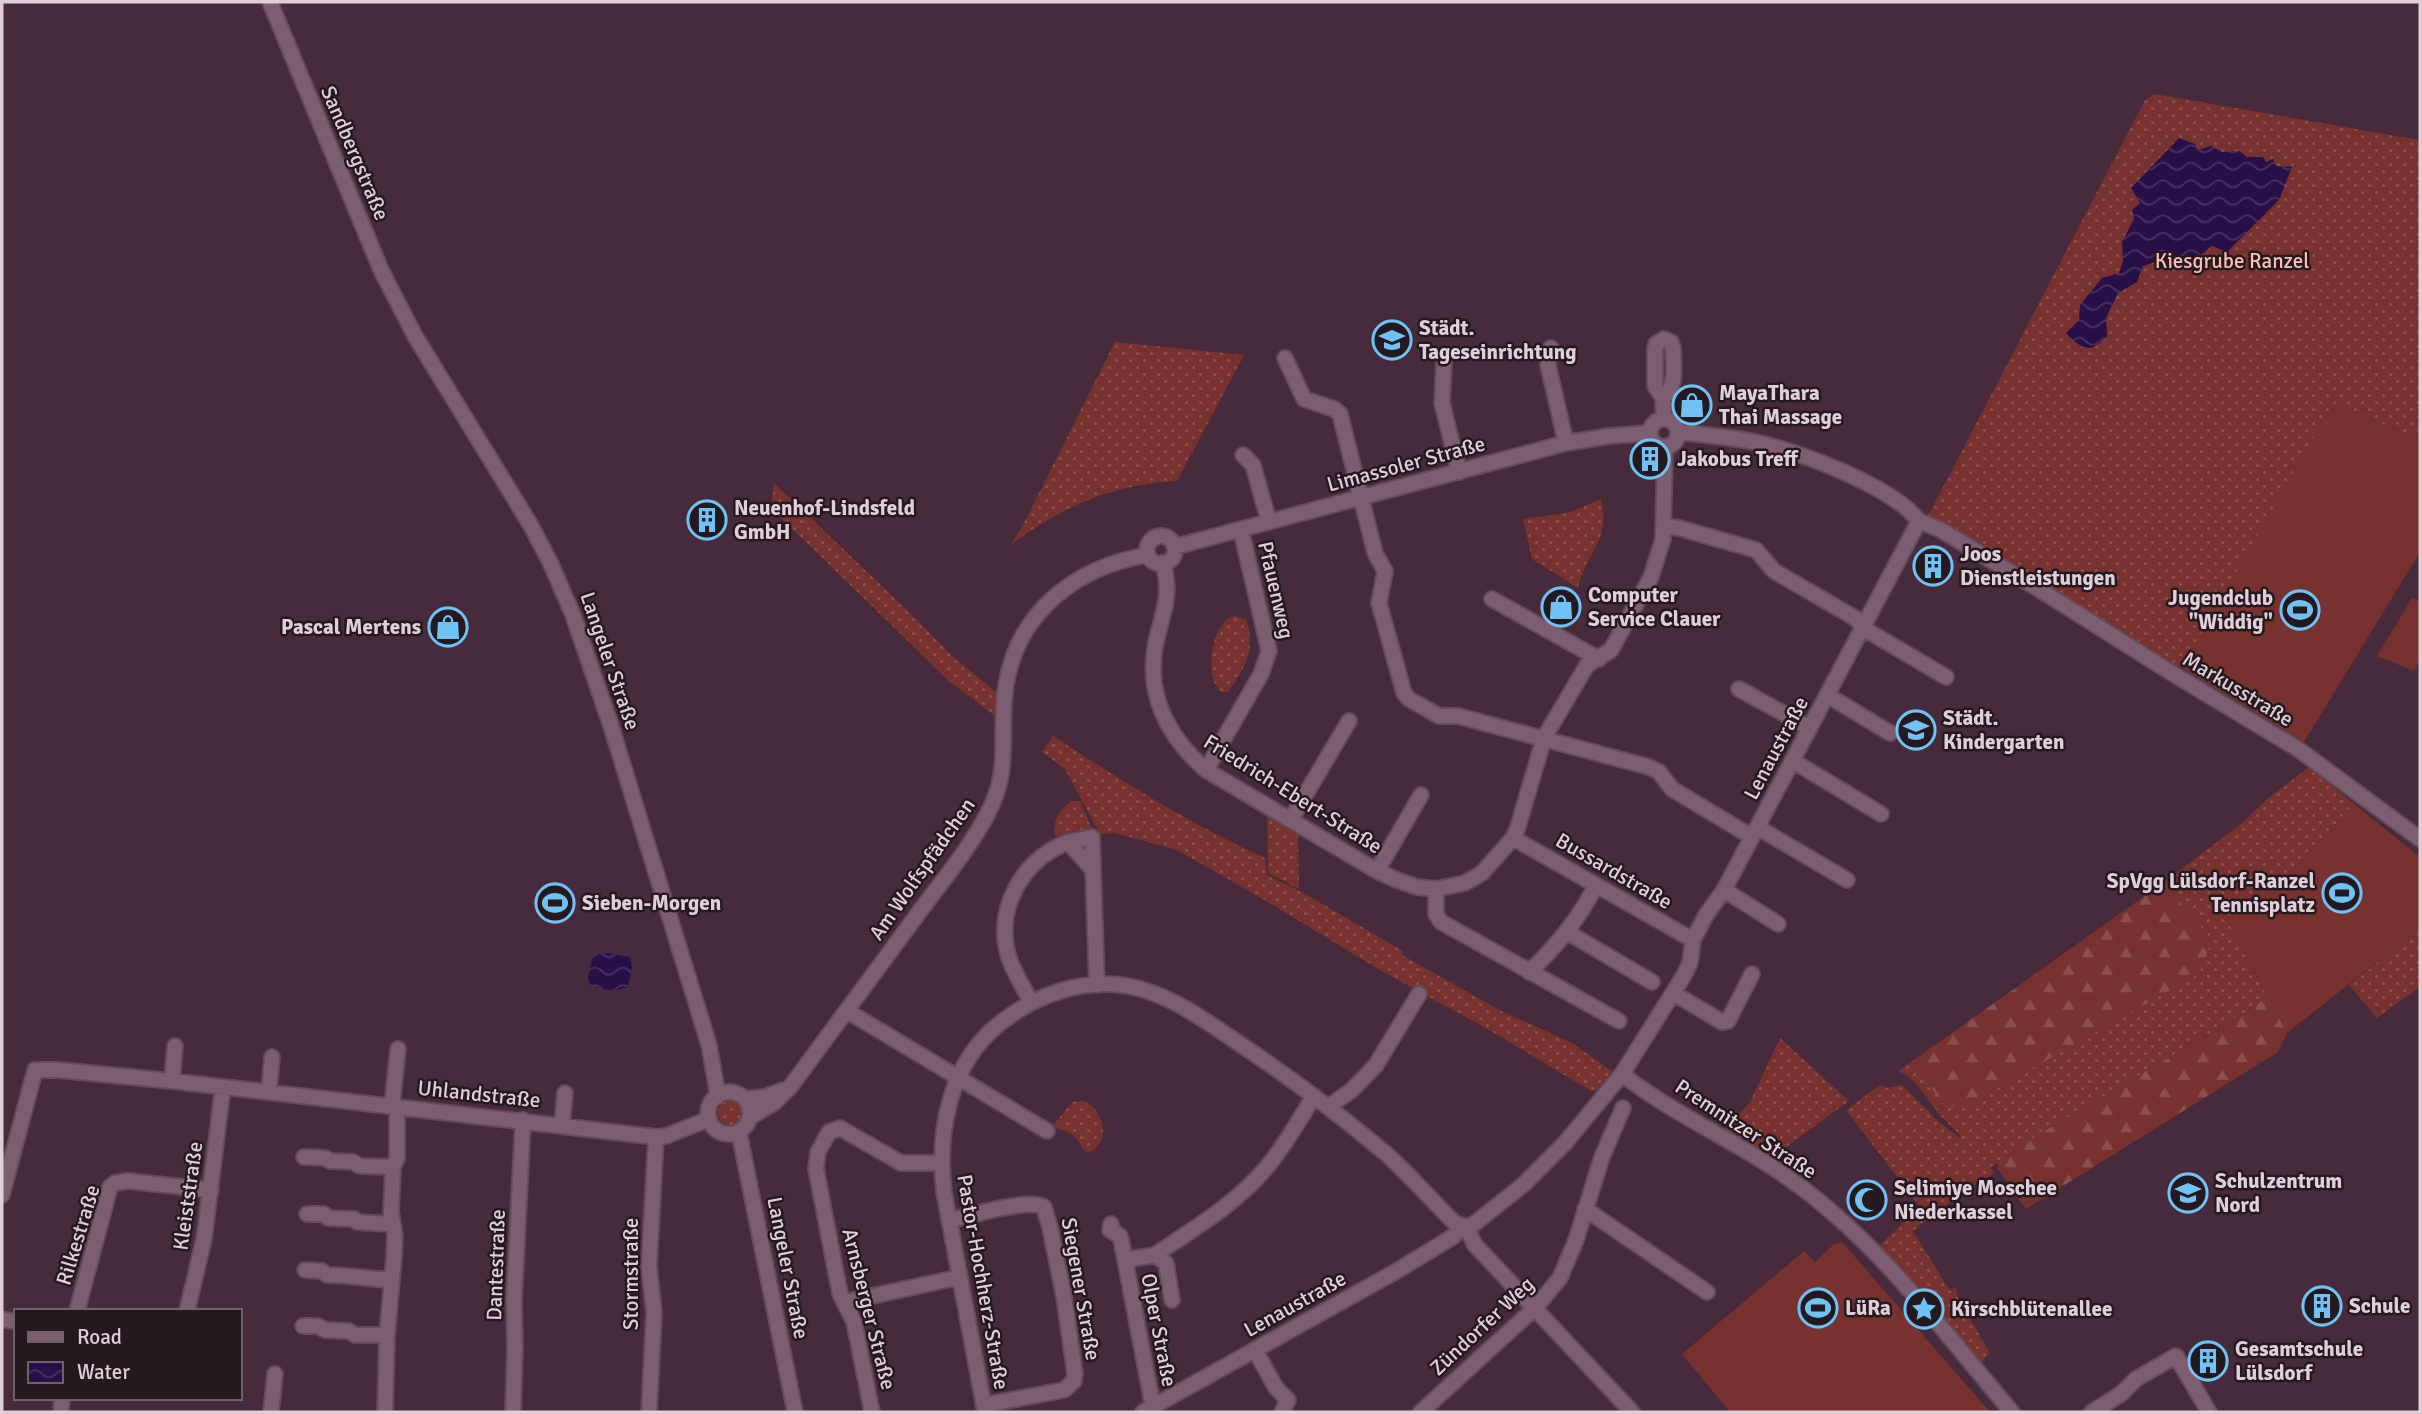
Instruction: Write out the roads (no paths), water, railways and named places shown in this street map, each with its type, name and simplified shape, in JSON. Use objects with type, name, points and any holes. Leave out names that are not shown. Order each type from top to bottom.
[{"type":"street","name":"Sandbergstraße","points":[[270,2],[381,270],[405,319]]},
{"type":"street","name":"Langeler Straße","points":[[405,319],[530,524],[573,615],[611,726],[709,1045],[718,1096]]},
{"type":"street","points":[[1551,348],[1548,365],[1566,443]]},
{"type":"street","points":[[1285,358],[1304,399],[1334,409],[1340,414],[1375,553],[1385,571],[1379,603],[1401,686],[1409,699],[1439,716],[1458,716],[1649,767],[1659,772],[1672,789],[1847,880]]},
{"type":"street","points":[[1444,362],[1442,402],[1459,472]]},
{"type":"street","points":[[1663,398],[1664,418]]},
{"type":"street","points":[[1664,418],[1674,422],[1679,432],[1675,443],[1665,447],[1654,443],[1650,433],[1654,423],[1664,418]]},
{"type":"street","points":[[1679,432],[1744,440],[1782,449],[1833,468],[1896,499],[1919,521]]},
{"type":"street","name":"Limassoler Straße","points":[[1174,547],[1566,443],[1650,433]]},
{"type":"street","name":"Friedrich-Ebert-Straße","points":[[1163,563],[1168,595],[1154,657],[1155,690],[1163,719],[1187,753],[1206,770],[1377,871],[1417,887],[1436,889],[1455,886],[1474,879],[1489,867],[1513,838],[1544,738],[1587,665],[1611,650],[1647,587],[1658,558],[1664,526],[1665,447]]},
{"type":"street","points":[[1243,455],[1252,465],[1269,522]]},
{"type":"street","name":"Lenaustraße","points":[[1148,1410],[1454,1236],[1523,1185],[1557,1151],[1622,1074],[1673,993],[1690,963],[1693,940],[1706,915],[1724,890],[1919,521]]},
{"type":"street","name":"Markusstraße","points":[[1919,521],[1941,530],[1976,551],[2298,749],[2420,839]]},
{"type":"street","points":[[1664,526],[1756,550],[1774,571],[1855,618],[1919,663],[1946,677]]},
{"type":"street","name":"Pfauenweg","points":[[1206,770],[1261,674],[1269,651],[1241,530]]},
{"type":"street","points":[[1157,536],[1168,538],[1174,547],[1172,558],[1163,563],[1155,563],[1147,555],[1148,543],[1157,536]]},
{"type":"street","name":"Am Wolfspfädchen","points":[[750,1117],[774,1104],[791,1086],[970,843],[987,815],[1004,767],[1006,686],[1015,654],[1034,619],[1064,588],[1085,574],[1113,562],[1147,555]]},
{"type":"street","points":[[1492,599],[1598,659]]},
{"type":"street","points":[[1739,689],[1811,728]]},
{"type":"street","points":[[1828,695],[1890,733]]},
{"type":"street","points":[[1291,819],[1349,721]]},
{"type":"street","points":[[1793,761],[1881,814]]},
{"type":"street","points":[[1377,871],[1421,795]]},
{"type":"street","points":[[1031,1002],[1014,969],[1007,946],[1006,925],[1010,899],[1022,876],[1034,862],[1053,848],[1092,838],[1097,985]]},
{"type":"street","name":"Bussardstraße","points":[[1513,838],[1693,940]]},
{"type":"street","points":[[1068,842],[1093,870]]},
{"type":"street","points":[[1530,972],[1567,932],[1597,885]]},
{"type":"street","points":[[1436,889],[1436,914],[1441,922],[1619,1021]]},
{"type":"street","points":[[1724,890],[1778,925]]},
{"type":"street","points":[[1567,932],[1653,982]]},
{"type":"street","points":[[1673,993],[1722,1022],[1728,1021],[1752,975]]},
{"type":"street","name":"Pastor-Hochherz-Straße","points":[[985,1409],[941,1163],[944,1129],[958,1077],[982,1040],[1031,1002],[1066,989],[1125,985],[1165,997],[1208,1021],[1314,1096],[1386,1154],[1455,1223],[1466,1226],[1475,1245],[1632,1412]]},
{"type":"street","points":[[1328,1107],[1352,1090],[1376,1065],[1419,994]]},
{"type":"street","points":[[847,1011],[1047,1131]]},
{"type":"street","name":"Langeler Straße","points":[[709,1045],[729,1085],[740,1096]]},
{"type":"street","points":[[172,1081],[175,1046]]},
{"type":"street","name":"Uhlandstraße","points":[[395,1106],[398,1049]]},
{"type":"street","points":[[270,1092],[272,1057]]},
{"type":"street","name":"Uhlandstraße","points":[[2,1195],[35,1070],[172,1081],[656,1136],[666,1136],[709,1119]]},
{"type":"street","name":"Premnitzer Straße","points":[[1622,1074],[1779,1171],[1808,1192],[1874,1251],[2012,1412]]},
{"type":"street","points":[[740,1096],[750,1111],[746,1126],[733,1134],[721,1133],[709,1119],[710,1106],[718,1096],[726,1093],[765,1097],[791,1086]]},
{"type":"street","name":"Kleiststraße","points":[[187,1309],[204,1239],[223,1087]]},
{"type":"street","name":"Uhlandstraße","points":[[562,1125],[565,1093]]},
{"type":"street","points":[[1155,1255],[1215,1214],[1254,1181],[1282,1148],[1314,1096]]},
{"type":"street","points":[[385,1412],[394,1235],[393,1167],[397,1158],[395,1106]]},
{"type":"street","name":"Zündorfer Weg","points":[[1420,1412],[1536,1307],[1560,1278],[1602,1157],[1623,1108]]},
{"type":"street","name":"Dantestraße","points":[[513,1412],[514,1300],[523,1120]]},
{"type":"street","name":"Arnsberger Straße","points":[[872,1412],[854,1322],[840,1294],[816,1169],[818,1152],[824,1138],[832,1130],[841,1128],[901,1163],[941,1163]]},
{"type":"street","name":"Langeler Straße","points":[[739,1132],[795,1412]]},
{"type":"street","name":"Stormstraße","points":[[649,1412],[654,1313],[649,1266],[656,1136]]},
{"type":"street","points":[[304,1157],[354,1162],[360,1167],[393,1167]]},
{"type":"street","name":"Rilkestraße","points":[[78,1309],[110,1187],[115,1183],[128,1181],[211,1190]]},
{"type":"street","name":"Siegener Straße","points":[[950,1220],[1023,1205],[1039,1204],[1044,1207],[1064,1297],[1074,1381],[1064,1390],[985,1409]]},
{"type":"street","points":[[1585,1209],[1707,1292]]},
{"type":"street","points":[[307,1214],[324,1214],[328,1218],[354,1219],[357,1222],[392,1224]]},
{"type":"street","name":"Olper Straße","points":[[1111,1224],[1111,1230],[1120,1236],[1125,1260],[1148,1410]]},
{"type":"street","name":"Olper Straße","points":[[1125,1260],[1155,1255],[1166,1263],[1172,1300]]},
{"type":"street","points":[[305,1270],[322,1271],[327,1275],[351,1275],[360,1279],[392,1280]]},
{"type":"street","points":[[845,1302],[960,1277]]},
{"type":"street","points":[[303,1326],[349,1331],[355,1335],[387,1335]]},
{"type":"street","points":[[1255,1350],[1276,1388],[1288,1400],[1282,1412]]},
{"type":"street","points":[[2092,1412],[2121,1394],[2136,1379],[2176,1356],[2209,1412]]},
{"type":"street","points":[[271,1412],[275,1374]]},
{"type":"water","points":[[2179,138],[2195,144],[2198,150],[2211,146],[2222,152],[2239,151],[2247,157],[2263,157],[2266,162],[2273,159],[2276,166],[2292,167],[2279,200],[2227,252],[2212,246],[2201,255],[2187,260],[2171,257],[2143,266],[2137,282],[2118,293],[2106,318],[2107,336],[2091,348],[2081,346],[2066,333],[2079,320],[2080,305],[2102,278],[2119,273],[2123,261],[2122,242],[2134,219],[2132,210],[2140,203],[2131,188]]},
{"type":"water","points":[[599,954],[630,957],[632,968],[628,987],[609,990],[590,984],[588,977],[592,959]]},
{"type":"place","name":"Städt. Tageseinrichtung","points":[[1392,340]]},
{"type":"place","name":"MayaThara Thai Massage","points":[[1692,405]]},
{"type":"place","name":"Jakobus Treff","points":[[1650,459]]},
{"type":"place","name":"Neuenhof-Lindsfeld GmbH","points":[[707,520]]},
{"type":"place","name":"Joos Dienstleistungen","points":[[1933,566]]},
{"type":"place","name":"Computer Service Clauer","points":[[1561,607]]},
{"type":"place","name":"Jugendclub \"Widdig\"","points":[[2300,610]]},
{"type":"place","name":"Pascal Mertens","points":[[448,627]]},
{"type":"place","name":"Städt. Kindergarten","points":[[1916,730]]},
{"type":"place","name":"SpVgg Lülsdorf-Ranzel Tennisplatz","points":[[2342,893]]},
{"type":"place","name":"Sieben-Morgen","points":[[555,903]]},
{"type":"place","name":"Schulzentrum Nord","points":[[2188,1193]]},
{"type":"place","name":"Selimiye Moschee Niederkassel","points":[[1867,1200]]},
{"type":"place","name":"Schule","points":[[2322,1306]]},
{"type":"place","name":"LüRa","points":[[1818,1308]]},
{"type":"place","name":"Kirschblütenallee","points":[[1924,1309]]},
{"type":"place","name":"Gesamtschule Lülsdorf","points":[[2208,1361]]},
{"type":"park label","name":"Kiesgrube Ranzel","points":[[2232,261]]}]
